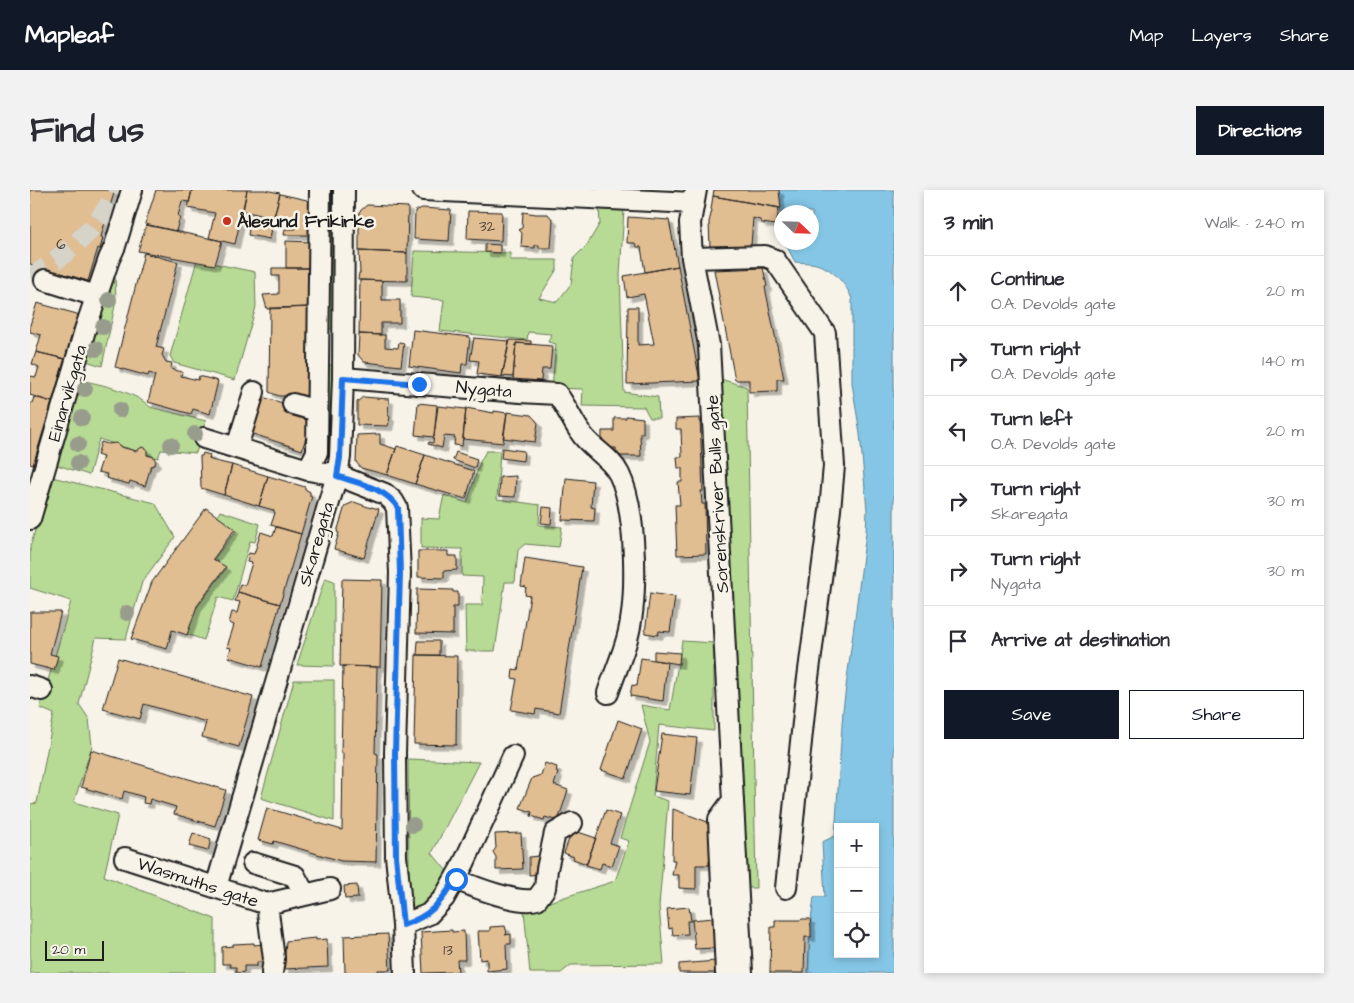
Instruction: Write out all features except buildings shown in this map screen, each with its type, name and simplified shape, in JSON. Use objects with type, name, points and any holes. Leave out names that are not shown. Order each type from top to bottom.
[{"type":"street","name":"Einarvikgata","points":[[30,519],[96,296],[115,246],[132,190]]},
{"type":"street","points":[[308,470],[317,452],[320,190]]},
{"type":"street","name":"Skaregata","points":[[216,887],[337,476],[340,458],[343,378],[344,190]]},
{"type":"street","points":[[423,190],[694,196]]},
{"type":"street","name":"Sorenskriver Bulls gate","points":[[694,196],[690,223],[692,258],[709,346],[742,973]]},
{"type":"street","points":[[692,258],[765,256],[775,260],[825,333],[834,466],[806,693],[786,888]]},
{"type":"street","points":[[45,280],[96,296]]},
{"type":"street","name":"Nygata","points":[[343,378],[557,394],[563,401],[582,434],[591,445],[608,459],[619,473],[625,488],[632,532],[635,579],[630,626],[608,693]]},
{"type":"street","points":[[237,447],[254,392]]},
{"type":"street","points":[[293,404],[317,411]]},
{"type":"street","points":[[204,438],[308,470],[337,476],[385,494],[393,500],[398,508],[400,573],[395,743],[396,847],[405,973]]},
{"type":"street","points":[[403,925],[429,914],[444,898],[456,879],[513,756]]},
{"type":"street","points":[[726,973],[719,819],[734,800]]},
{"type":"street","points":[[456,879],[483,890],[519,899],[528,901],[537,899],[545,888],[556,833],[572,823]]},
{"type":"street","name":"Wasmuths gate","points":[[125,858],[267,904],[330,889]]},
{"type":"street","points":[[253,863],[295,876],[305,895]]},
{"type":"street","points":[[267,904],[274,959],[272,973]]},
{"type":"green space","points":[[599,209],[624,209],[620,275],[624,392],[658,397],[659,418],[650,418],[644,407],[582,406],[583,389],[552,388],[556,344],[548,342],[551,334],[528,332],[527,340],[440,331],[444,300],[411,297],[414,251],[510,253],[510,260],[557,260],[557,269],[539,298],[557,302],[571,284],[574,258],[587,245],[600,223]]},
{"type":"green space","points":[[327,210],[331,210],[334,213],[334,329],[324,328]]},
{"type":"green space","points":[[197,260],[255,272],[256,307],[235,380],[174,363],[170,356]]},
{"type":"green space","points":[[115,277],[116,301],[102,366],[83,360],[106,287]]},
{"type":"green space","points":[[323,365],[333,365],[330,453],[328,455],[324,455]]},
{"type":"green space","points":[[717,378],[747,387],[756,888],[746,888]]},
{"type":"green space","points":[[80,380],[127,393],[150,407],[206,421],[196,453],[161,450],[158,458],[99,439],[89,475],[54,464]]},
{"type":"green space","points":[[486,451],[500,451],[497,499],[540,505],[539,525],[562,527],[559,547],[525,544],[518,550],[515,582],[505,582],[495,651],[466,651],[465,605],[482,605],[483,577],[462,576],[462,549],[421,548],[421,518],[439,519],[444,495],[467,503],[480,462]]},
{"type":"green space","points":[[52,477],[155,503],[175,537],[142,582],[126,639],[96,638],[79,704],[89,719],[92,746],[74,802],[118,815],[104,876],[215,919],[215,973],[30,973],[30,804],[37,803],[54,714],[40,708],[71,601],[30,588],[30,547]]},
{"type":"green space","points":[[220,511],[260,524],[255,542],[250,541],[233,601],[218,597],[204,640],[186,634],[195,610],[226,569],[214,559],[236,531],[217,517]]},
{"type":"green space","points":[[325,578],[334,581],[334,666],[297,665]]},
{"type":"green space","points":[[682,641],[714,643],[714,731],[659,725],[653,796],[668,801],[659,906],[664,964],[571,965],[561,973],[530,973],[524,910],[615,881],[629,841],[620,838],[650,742],[641,705],[670,710]]},
{"type":"green space","points":[[294,680],[334,680],[334,821],[261,798]]},
{"type":"green space","points":[[408,759],[479,762],[432,853],[451,876],[416,914],[408,910]]},
{"type":"water","points":[[778,190],[894,190],[894,973],[808,973],[810,928],[814,897],[825,897],[822,842],[834,836],[834,958],[879,958],[879,823],[836,823],[843,710],[866,533],[867,510],[860,434],[852,383],[852,299],[843,283],[829,270],[816,264],[795,262],[789,250],[819,250],[819,205],[780,205]]},
{"type":"tunnel","points":[[30,277],[44,269],[81,239],[105,212],[118,190]]},
{"type":"place","name":"Ålesund Frikirke","points":[[227,221]]},
{"type":"route","points":[[419,384],[343,378],[340,458],[337,476],[385,494],[393,500],[398,508],[400,573],[395,753],[396,856],[403,925],[429,914],[444,898],[456,879]]}]
